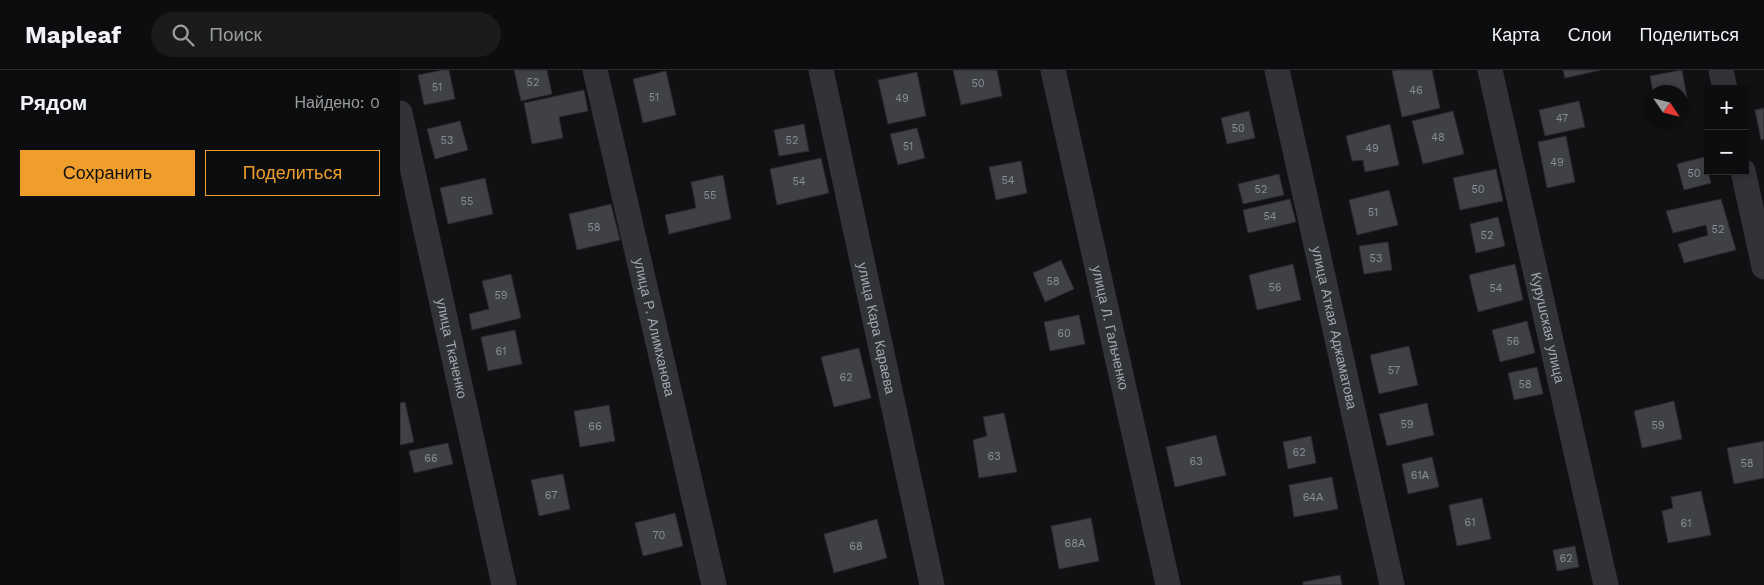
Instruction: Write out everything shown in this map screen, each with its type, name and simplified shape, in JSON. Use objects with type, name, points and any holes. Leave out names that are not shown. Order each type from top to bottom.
[{"type":"street","name":"улица Р. Алимханова","points":[[595,70],[714,585]]},
{"type":"street","name":"улица Кара Караева","points":[[821,70],[932,585]]},
{"type":"street","name":"улица Л. Гальченко","points":[[1053,70],[1168,585]]},
{"type":"street","name":"улица Аткая Аджаматова","points":[[1277,70],[1392,585]]},
{"type":"street","name":"Курушская улица","points":[[1490,70],[1606,585]]},
{"type":"street","points":[[1722,70],[1725,85]]},
{"type":"street","name":"улица Ткаченко","points":[[400,113],[504,585]]},
{"type":"street","points":[[1744,175],[1764,267]]},
{"type":"building","points":[[449,70],[455,99],[424,105],[418,75]]},
{"type":"building","points":[[514,70],[547,70],[552,94],[521,101]]},
{"type":"building","points":[[953,70],[997,70],[1002,96],[961,105]]},
{"type":"building","points":[[1432,70],[1440,108],[1402,117],[1392,71]]},
{"type":"building","points":[[1563,70],[1601,70],[1565,78]]},
{"type":"building","points":[[1682,70],[1685,85],[1652,85],[1650,76]]},
{"type":"building","points":[[666,71],[676,115],[643,123],[633,79]]},
{"type":"building","points":[[917,72],[926,116],[888,124],[878,80]]},
{"type":"building","points":[[584,90],[588,111],[559,117],[563,138],[532,144],[524,103]]},
{"type":"building","points":[[1579,101],[1585,127],[1545,136],[1539,110]]},
{"type":"building","points":[[1764,108],[1764,139],[1761,140],[1755,110]]},
{"type":"building","points":[[1249,111],[1255,138],[1227,144],[1221,118]]},
{"type":"building","points":[[1453,111],[1464,154],[1423,164],[1412,121]]},
{"type":"building","points":[[460,121],[468,150],[435,159],[427,129]]},
{"type":"building","points":[[804,124],[809,151],[779,156],[774,130]]},
{"type":"building","points":[[1390,124],[1399,165],[1365,172],[1363,160],[1352,161],[1346,136]]},
{"type":"building","points":[[917,128],[925,158],[898,165],[890,134]]},
{"type":"building","points":[[1566,136],[1575,182],[1547,188],[1538,142]]},
{"type":"building","points":[[1704,157],[1704,175],[1709,175],[1711,183],[1684,190],[1677,164]]},
{"type":"building","points":[[821,158],[829,193],[777,205],[770,169]]},
{"type":"building","points":[[1021,161],[1027,193],[996,200],[989,167]]},
{"type":"building","points":[[1496,169],[1503,201],[1460,210],[1453,178]]},
{"type":"building","points":[[1279,174],[1284,195],[1243,204],[1238,184]]},
{"type":"building","points":[[723,175],[731,219],[669,234],[665,215],[696,208],[691,182]]},
{"type":"building","points":[[485,178],[493,214],[448,224],[440,188]]},
{"type":"building","points":[[1389,190],[1398,225],[1357,235],[1349,200]]},
{"type":"building","points":[[1290,199],[1296,222],[1248,233],[1243,210]]},
{"type":"building","points":[[1721,199],[1736,250],[1684,263],[1678,244],[1708,235],[1706,225],[1673,233],[1666,211]]},
{"type":"building","points":[[611,204],[620,240],[577,250],[569,214]]},
{"type":"building","points":[[1498,217],[1505,246],[1476,253],[1470,224]]},
{"type":"building","points":[[1388,242],[1392,270],[1364,274],[1359,246]]},
{"type":"building","points":[[1061,260],[1074,289],[1045,302],[1033,273]]},
{"type":"building","points":[[1293,264],[1301,300],[1257,310],[1249,275]]},
{"type":"building","points":[[1515,264],[1523,300],[1478,312],[1469,275]]},
{"type":"building","points":[[511,274],[521,318],[472,330],[469,314],[489,309],[482,281]]},
{"type":"building","points":[[1079,315],[1085,344],[1050,351],[1044,322]]},
{"type":"building","points":[[1527,321],[1535,353],[1500,362],[1492,330]]},
{"type":"building","points":[[515,330],[522,364],[488,371],[481,337]]},
{"type":"building","points":[[1409,346],[1418,385],[1379,394],[1370,355]]},
{"type":"building","points":[[859,348],[871,398],[834,407],[821,357]]},
{"type":"building","points":[[1537,367],[1543,394],[1514,400],[1508,373]]},
{"type":"building","points":[[1674,401],[1682,439],[1642,448],[1634,411]]},
{"type":"building","points":[[405,402],[414,442],[400,445],[400,403]]},
{"type":"building","points":[[1427,403],[1434,435],[1387,446],[1379,414]]},
{"type":"building","points":[[609,405],[615,441],[580,447],[574,411]]},
{"type":"building","points":[[1004,413],[1017,472],[979,478],[973,440],[987,436],[983,417]]},
{"type":"building","points":[[1216,435],[1226,475],[1175,487],[1166,447]]},
{"type":"building","points":[[1311,436],[1316,463],[1288,469],[1283,442]]},
{"type":"building","points":[[1764,441],[1764,478],[1734,484],[1727,448]]},
{"type":"building","points":[[448,443],[453,464],[414,473],[409,451]]},
{"type":"building","points":[[1432,457],[1439,487],[1408,494],[1402,464]]},
{"type":"building","points":[[563,474],[570,509],[539,516],[531,480]]},
{"type":"building","points":[[1332,477],[1338,509],[1294,517],[1289,485]]},
{"type":"building","points":[[1701,491],[1711,535],[1668,543],[1662,511],[1673,508],[1671,497]]},
{"type":"building","points":[[1482,498],[1491,539],[1457,546],[1449,505]]},
{"type":"building","points":[[675,513],[683,546],[643,556],[635,523]]},
{"type":"building","points":[[1091,518],[1099,561],[1059,569],[1051,526]]},
{"type":"building","points":[[877,519],[887,558],[834,573],[824,534]]},
{"type":"building","points":[[1575,546],[1579,567],[1557,571],[1553,550]]},
{"type":"building","points":[[1340,575],[1342,585],[1303,585],[1303,582]]}]
